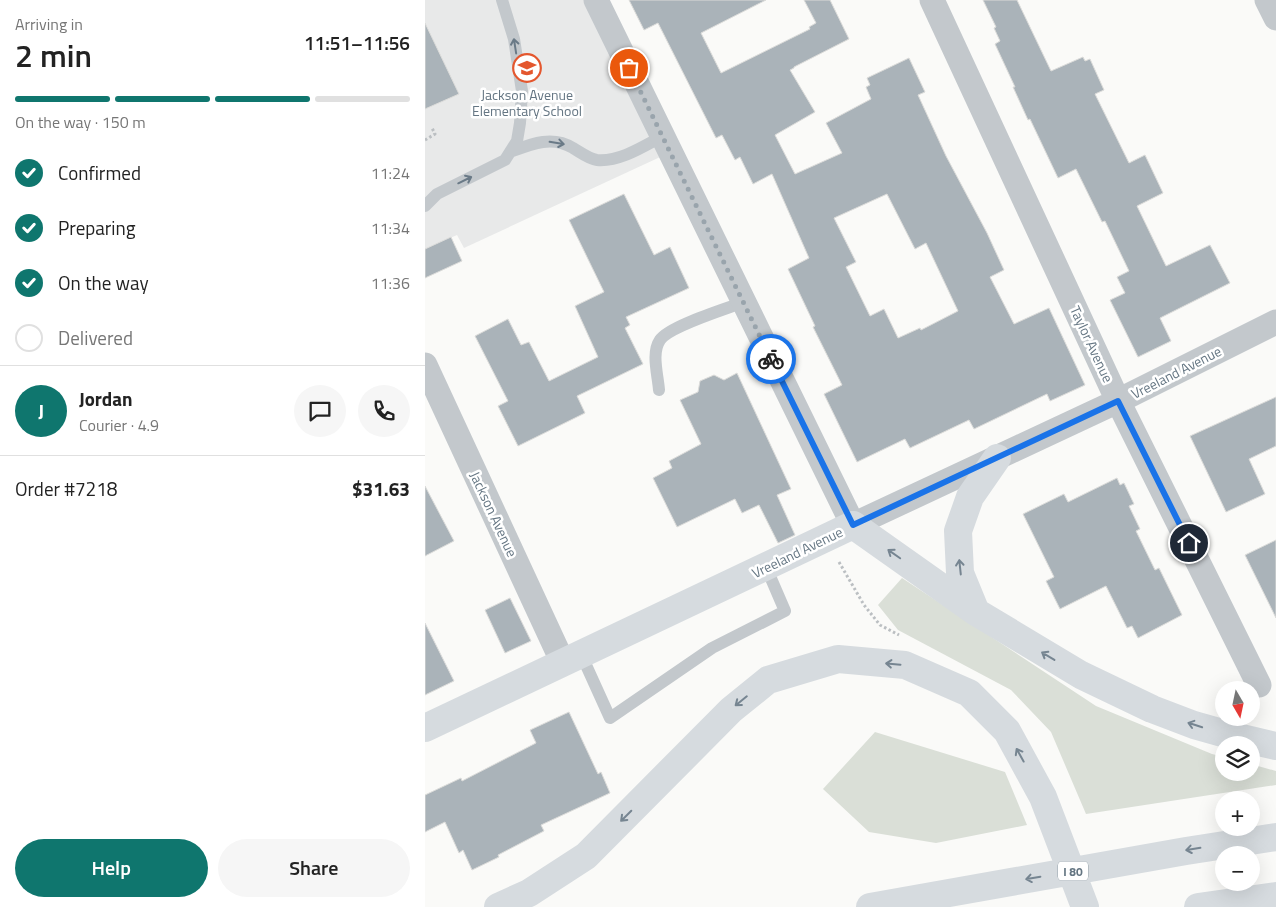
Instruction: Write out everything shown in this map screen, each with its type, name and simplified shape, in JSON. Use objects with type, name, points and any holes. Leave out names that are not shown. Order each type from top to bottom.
[{"type":"main road","points":[[976,612],[960,573],[957,531],[969,497],[997,458]]},
{"type":"main road","name":"Vreeland Avenue","points":[[425,728],[853,525]]},
{"type":"main road","points":[[853,525],[976,612],[1081,675],[1152,710],[1201,727],[1276,746]]},
{"type":"main road","points":[[499,907],[529,893],[586,856],[731,710],[768,680],[838,659],[905,665],[969,693],[1007,732],[1043,797],[1085,907]]},
{"type":"main road","name":"I 80","points":[[870,907],[1186,850],[1276,836]]},
{"type":"main road","points":[[1198,907],[1276,896]]},
{"type":"street","points":[[596,0],[853,525]]},
{"type":"street","name":"Taylor Avenue","points":[[932,0],[1118,401],[1257,681]]},
{"type":"street","points":[[1267,0],[1276,18]]},
{"type":"street","name":"Vreeland Avenue","points":[[853,525],[1118,401],[1276,322]]},
{"type":"street","name":"Jackson Avenue","points":[[425,365],[572,658]]},
{"type":"lane","points":[[425,206],[437,194],[505,160],[517,141],[522,91],[514,39],[503,0]]},
{"type":"lane","points":[[510,152],[537,142],[557,141],[596,160],[613,158],[637,150],[663,136]]},
{"type":"lane","points":[[659,390],[655,354],[660,340],[673,330],[744,302]]},
{"type":"lane","points":[[572,658],[610,718],[712,648],[785,611],[766,567]]},
{"type":"path","points":[[425,140],[435,134],[432,128]]},
{"type":"shaded area","name":"Jackson Avenue Elementary School","points":[[425,0],[596,0],[671,152],[464,248],[457,235],[425,249]]},
{"type":"shaded area","points":[[902,578],[1096,706],[1215,755],[1215,781],[1260,781],[1260,767],[1276,771],[1276,785],[1237,791],[1215,791],[1215,794],[1086,814],[1051,732],[1011,690],[898,630],[878,605]]},
{"type":"shaded area","points":[[875,732],[1005,772],[1027,825],[936,843],[869,832],[823,789]]},
{"type":"building","points":[[629,0],[766,0],[701,33],[721,73],[810,29],[809,27],[816,23],[804,0],[830,0],[849,39],[790,70],[815,112],[775,135],[795,174],[842,153],[826,123],[871,99],[866,87],[870,85],[867,78],[909,58],[925,92],[918,95],[946,156],[987,233],[1004,270],[990,277],[1014,324],[1049,308],[1085,385],[1050,401],[1047,394],[974,429],[969,420],[910,448],[905,439],[857,462],[824,394],[842,385],[813,327],[815,326],[788,269],[809,258],[772,174],[753,184],[740,157],[735,160],[722,135],[716,138],[658,23],[644,30]],"holes":[[[887,194],[915,249],[926,243],[958,311],[921,330],[920,328],[898,338],[884,309],[870,316],[846,267],[856,262],[834,218]]]},
{"type":"building","points":[[983,0],[1017,0],[1051,71],[1083,57],[1085,61],[1090,59],[1104,90],[1095,94],[1129,163],[1145,155],[1163,193],[1137,206],[1166,266],[1210,245],[1230,283],[1160,318],[1171,341],[1138,357],[1110,300],[1125,293],[1117,277],[1129,271],[1105,221],[1102,222],[1076,169],[1058,178],[1013,87],[1015,87],[995,44],[1000,41],[994,28],[996,27]]},
{"type":"building","points":[[425,23],[459,94],[425,109]]},
{"type":"building","points":[[624,194],[654,255],[670,247],[689,288],[626,317],[630,325],[625,328],[643,364],[577,396],[585,413],[518,446],[498,406],[508,401],[475,336],[508,319],[521,345],[529,342],[549,381],[598,357],[575,306],[604,292],[569,220]]},
{"type":"building","points":[[451,237],[462,261],[425,278],[425,249]]},
{"type":"building","points":[[737,373],[791,489],[777,495],[795,535],[778,543],[759,505],[742,513],[735,499],[677,527],[653,478],[672,468],[669,461],[701,444],[680,400],[698,392],[700,381],[714,375],[724,380]]},
{"type":"building","points":[[1276,397],[1276,446],[1249,459],[1265,494],[1226,512],[1190,436]]},
{"type":"building","points":[[1117,478],[1120,485],[1124,483],[1134,504],[1129,506],[1140,529],[1136,531],[1155,570],[1159,568],[1182,615],[1138,638],[1132,626],[1127,628],[1106,586],[1060,609],[1046,581],[1054,577],[1023,514],[1064,494],[1068,502]]},
{"type":"building","points":[[425,486],[454,541],[425,556]]},
{"type":"building","points":[[1276,540],[1276,618],[1245,555]]},
{"type":"building","points":[[510,598],[531,641],[505,653],[485,610]]},
{"type":"building","points":[[425,623],[454,681],[425,695]]},
{"type":"building","points":[[569,712],[598,774],[601,772],[610,793],[541,825],[544,831],[472,870],[463,850],[459,853],[445,822],[425,832],[425,795],[461,778],[462,781],[536,743],[530,730]]},
{"type":"way so far","points":[[629,68],[771,359]]},
{"type":"place","name":"Jackson Avenue Elementary School","points":[[527,68]]},
{"type":"route","points":[[771,359],[853,525],[1118,401],[1189,543]]}]
